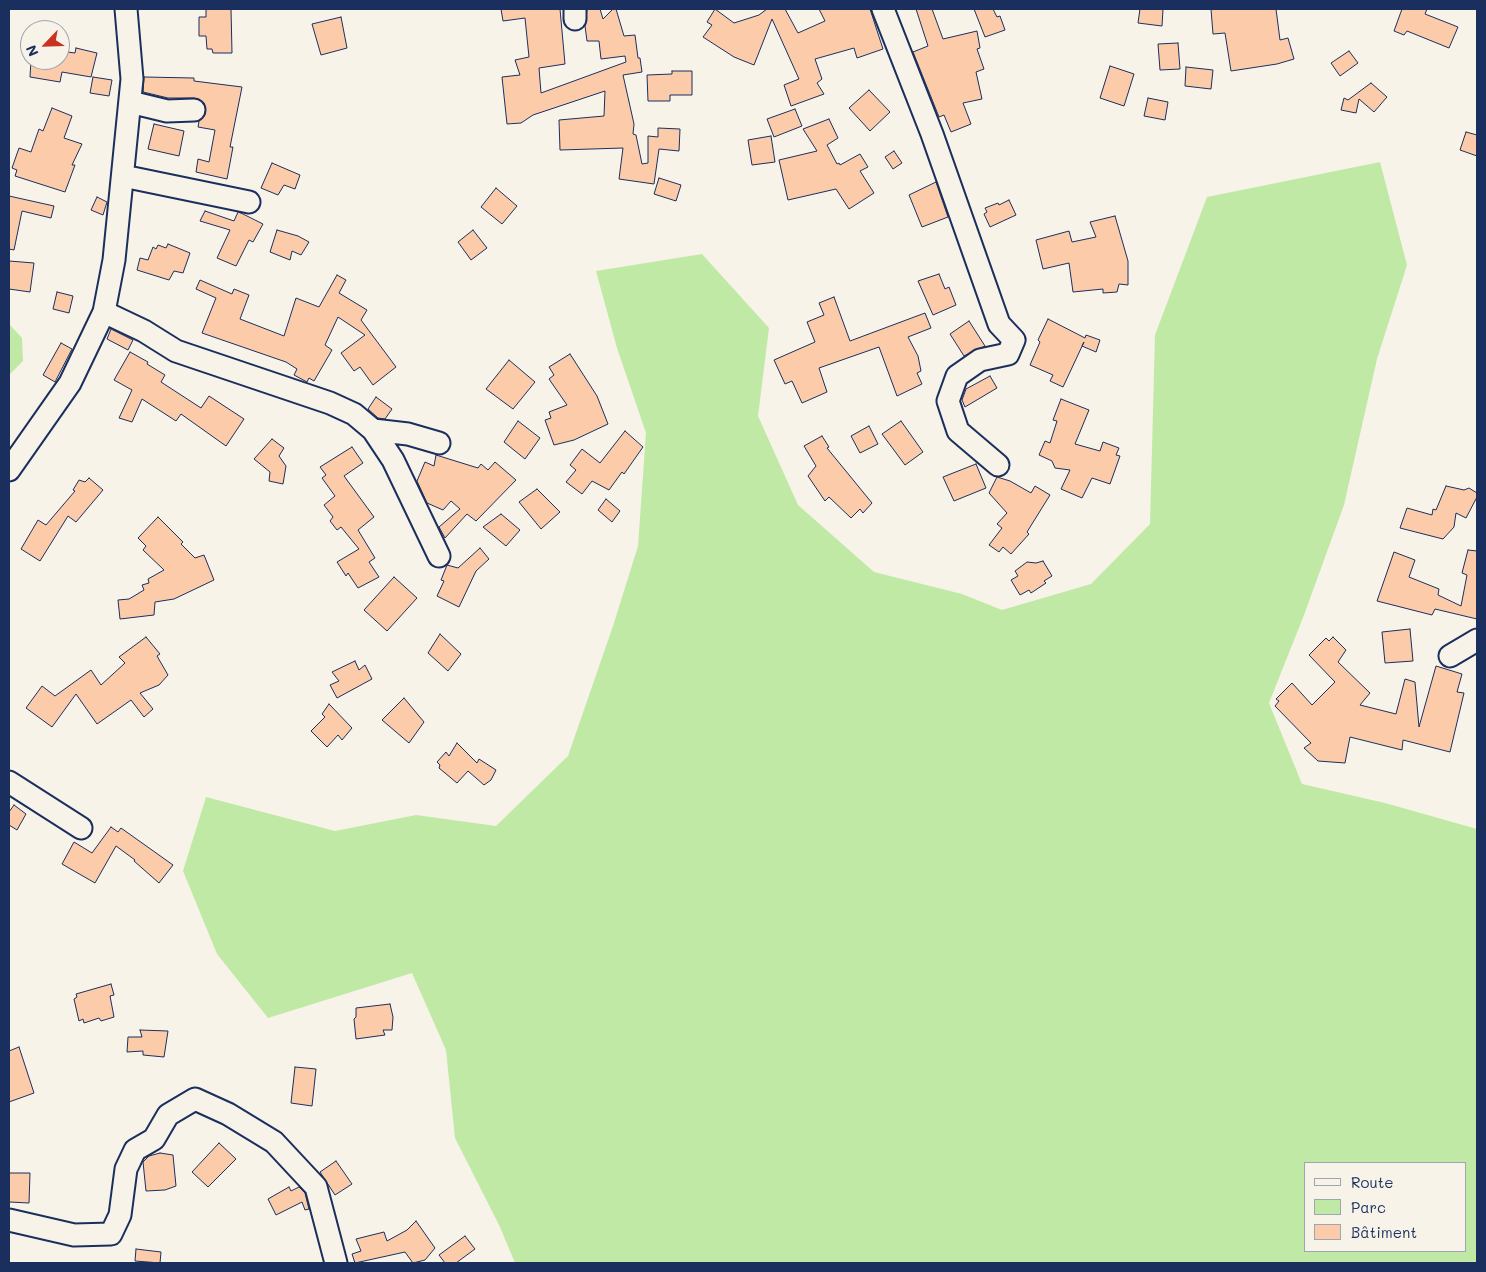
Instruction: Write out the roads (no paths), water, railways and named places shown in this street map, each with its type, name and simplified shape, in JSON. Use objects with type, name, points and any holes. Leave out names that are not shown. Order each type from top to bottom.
[{"type":"street","points":[[9,470],[70,383],[104,312],[114,260],[132,79],[126,9]]},
{"type":"street","points":[[883,9],[932,134],[999,324],[1014,340],[1008,354],[980,360],[957,376],[948,401],[958,431],[998,465]]},
{"type":"street","points":[[130,102],[167,111],[194,110]]},
{"type":"street","points":[[123,176],[249,202]]},
{"type":"street","points":[[104,312],[144,331],[176,350],[354,414],[373,430],[393,460],[439,556]]},
{"type":"street","points":[[373,430],[408,434],[439,443]]},
{"type":"street","points":[[1450,656],[1477,640]]},
{"type":"street","points":[[9,782],[81,828]]},
{"type":"street","points":[[9,1220],[74,1235],[111,1234],[120,1215],[126,1169],[135,1150],[154,1139],[168,1115],[195,1099],[228,1114],[274,1142],[316,1187],[336,1263]]}]
